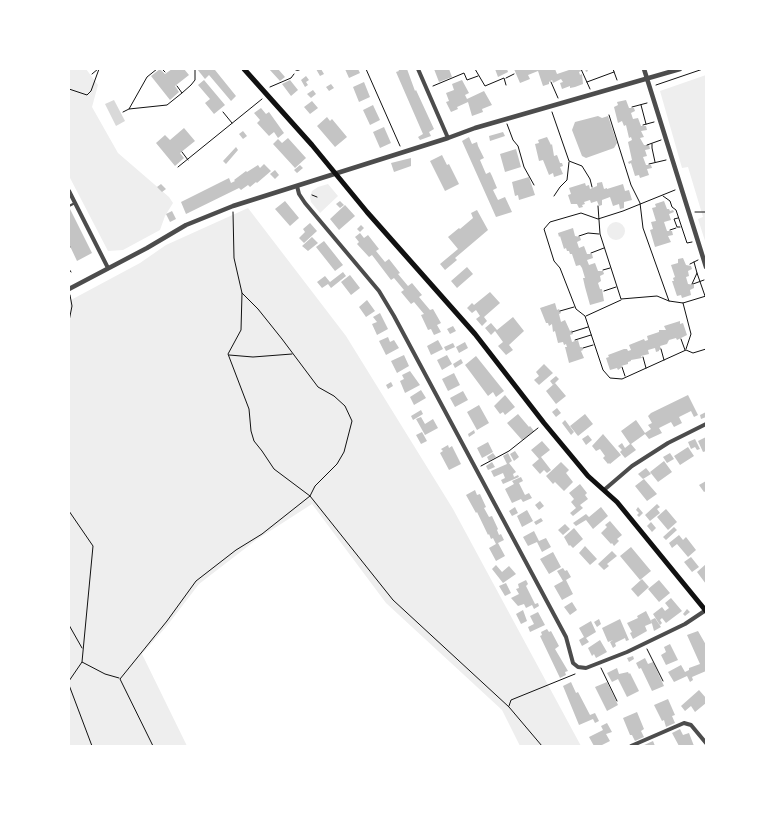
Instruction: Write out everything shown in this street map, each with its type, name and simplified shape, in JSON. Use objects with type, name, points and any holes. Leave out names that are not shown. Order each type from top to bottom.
[{"type":"main road","points":[[244,69],[307,140],[361,206],[475,334],[588,476],[617,502],[706,610]]},
{"type":"street","points":[[418,69],[448,138]]},
{"type":"street","points":[[644,69],[706,267]]},
{"type":"street","points":[[69,291],[186,225],[233,206],[448,138],[455,134],[680,69]]},
{"type":"street","points":[[297,186],[299,194],[305,203],[379,291],[412,348],[566,637],[573,663],[578,667],[586,668],[644,644],[685,624],[706,610]]},
{"type":"street","points":[[69,191],[108,268]]},
{"type":"street","points":[[604,490],[632,466],[706,424]]},
{"type":"street","points":[[631,746],[684,723],[691,725],[706,744]]},
{"type":"lane","points":[[69,206],[75,202]]},
{"type":"path","points":[[92,74],[99,69]]},
{"type":"path","points":[[69,89],[88,95],[99,69]]},
{"type":"path","points":[[129,109],[147,77],[157,69]]},
{"type":"path","points":[[162,69],[165,72]]},
{"type":"path","points":[[123,112],[129,109],[167,105],[195,80],[195,69]]},
{"type":"path","points":[[262,90],[291,78],[298,69]]},
{"type":"path","points":[[366,69],[402,152]]},
{"type":"path","points":[[475,69],[484,86],[514,74]]},
{"type":"path","points":[[581,69],[592,94]]},
{"type":"path","points":[[612,69],[620,86]]},
{"type":"path","points":[[650,87],[703,69]]},
{"type":"path","points":[[587,82],[614,72]]},
{"type":"path","points":[[433,86],[464,73],[467,80],[478,76]]},
{"type":"path","points":[[504,78],[506,85]]},
{"type":"path","points":[[551,82],[560,103]]},
{"type":"path","points":[[177,86],[182,92]]},
{"type":"path","points":[[178,167],[267,95]]},
{"type":"path","points":[[632,107],[648,103]]},
{"type":"path","points":[[640,105],[646,124]]},
{"type":"path","points":[[550,106],[569,161],[567,180],[554,196]]},
{"type":"path","points":[[223,112],[233,123]]},
{"type":"path","points":[[609,115],[632,185],[640,203],[643,228],[669,301]]},
{"type":"path","points":[[506,119],[513,140],[518,146],[524,167],[534,185]]},
{"type":"path","points":[[643,125],[660,120]]},
{"type":"path","points":[[647,145],[666,138]]},
{"type":"path","points":[[652,143],[655,162]]},
{"type":"path","points":[[182,152],[188,160]]},
{"type":"path","points":[[649,164],[672,159]]},
{"type":"path","points":[[569,161],[582,166],[590,179],[592,187]]},
{"type":"path","points":[[682,188],[598,219],[581,213],[550,222],[544,229],[554,261],[560,268],[576,310],[585,316],[603,370],[610,378],[626,378],[686,350],[691,334],[683,303]]},
{"type":"path","points":[[312,195],[317,197]]},
{"type":"path","points":[[662,195],[670,201],[672,207],[676,210],[687,243],[698,240]]},
{"type":"path","points":[[233,206],[234,258],[242,293],[241,330],[228,354],[249,409],[254,442],[274,469],[310,496],[393,600],[509,707],[542,746]]},
{"type":"path","points":[[598,206],[600,234],[621,299]]},
{"type":"path","points":[[689,211],[706,212]]},
{"type":"path","points":[[677,228],[674,219],[679,218]]},
{"type":"path","points":[[670,230],[681,226]]},
{"type":"path","points":[[579,236],[588,233],[600,234]]},
{"type":"path","points":[[591,253],[605,248]]},
{"type":"path","points":[[690,264],[704,258]]},
{"type":"path","points":[[585,316],[621,299],[657,296],[669,301],[683,303],[705,296],[694,262]]},
{"type":"path","points":[[603,270],[611,268]]},
{"type":"path","points":[[697,273],[692,284],[704,280]]},
{"type":"path","points":[[604,291],[617,286]]},
{"type":"path","points":[[69,291],[72,306],[69,321]]},
{"type":"path","points":[[120,678],[167,621],[196,581],[236,550],[262,534],[310,496],[316,486],[337,464],[344,452],[352,421],[345,406],[334,396],[318,387],[258,309],[242,293]]},
{"type":"path","points":[[560,311],[575,306]]},
{"type":"path","points":[[572,332],[588,326]]},
{"type":"path","points":[[576,340],[591,335]]},
{"type":"path","points":[[681,339],[686,350],[693,353],[706,349]]},
{"type":"path","points":[[583,348],[594,344]]},
{"type":"path","points":[[661,349],[664,360]]},
{"type":"path","points":[[228,354],[253,357],[293,354]]},
{"type":"path","points":[[643,357],[646,368]]},
{"type":"path","points":[[622,367],[626,378]]},
{"type":"path","points":[[476,469],[509,451],[544,423]]},
{"type":"path","points":[[69,511],[93,546],[82,662],[69,681]]},
{"type":"path","points":[[69,625],[83,649]]},
{"type":"path","points":[[644,644],[663,682]]},
{"type":"path","points":[[82,662],[106,674],[120,678],[153,746]]},
{"type":"path","points":[[598,663],[617,701]]},
{"type":"path","points":[[509,707],[511,700],[574,674]]},
{"type":"path","points":[[69,684],[92,746]]},
{"type":"shaded area","points":[[69,69],[86,69],[98,85],[92,107],[118,153],[169,197],[173,203],[165,216],[160,230],[123,250],[108,251],[69,176]]},
{"type":"shaded area","points":[[706,75],[706,244],[698,219],[703,217],[688,167],[682,168],[660,91]]},
{"type":"shaded area","points":[[114,100],[125,121],[116,126],[105,104]]},
{"type":"shaded area","points":[[328,184],[338,196],[320,213],[311,202],[310,197],[312,191]]},
{"type":"shaded area","points":[[248,208],[346,336],[453,509],[581,746],[520,746],[502,710],[386,603],[312,504],[256,540],[199,584],[166,627],[142,654],[187,746],[69,746],[69,301],[140,263],[166,245]]},
{"type":"shaded area","points":[[616,222],[622,225],[625,231],[622,237],[616,240],[610,237],[607,231],[610,225]]},
{"type":"building","points":[[160,69],[165,74],[172,69],[184,69],[189,75],[175,86],[179,92],[170,100],[151,76]]},
{"type":"building","points":[[197,69],[217,69],[215,70],[236,96],[231,101],[209,75],[205,79]]},
{"type":"building","points":[[269,69],[278,69],[285,77],[280,81]]},
{"type":"building","points":[[316,69],[321,69],[324,74],[320,76]]},
{"type":"building","points":[[345,69],[358,69],[360,73],[349,78]]},
{"type":"building","points":[[398,69],[407,69],[415,91],[434,129],[429,132],[431,136],[420,140],[418,137],[423,134],[396,72],[399,71]]},
{"type":"building","points":[[434,69],[449,69],[452,77],[439,82]]},
{"type":"building","points":[[495,69],[507,69],[508,72],[498,77]]},
{"type":"building","points":[[514,69],[555,69],[557,74],[572,69],[585,69],[579,72],[580,75],[582,74],[583,84],[562,89],[560,83],[563,82],[561,79],[553,83],[552,80],[549,84],[543,86],[538,71],[528,75],[530,79],[520,83]]},
{"type":"building","points":[[306,76],[309,80],[306,82],[308,85],[305,87],[301,80]]},
{"type":"building","points":[[204,80],[225,105],[214,114],[205,103],[210,99],[198,85]]},
{"type":"building","points":[[290,80],[298,90],[291,96],[282,84]]},
{"type":"building","points":[[462,80],[469,93],[465,95],[467,99],[484,91],[492,105],[482,109],[483,112],[472,116],[468,102],[451,112],[446,102],[449,101],[446,93],[454,90],[452,84]]},
{"type":"building","points":[[364,82],[370,97],[359,102],[353,87]]},
{"type":"building","points":[[331,84],[334,88],[329,91],[326,87]]},
{"type":"building","points":[[313,90],[316,94],[311,98],[307,94]]},
{"type":"building","points":[[626,100],[629,108],[634,108],[635,111],[631,113],[633,119],[638,118],[641,126],[646,126],[647,130],[641,131],[644,137],[640,138],[644,145],[649,145],[650,149],[645,150],[647,156],[643,157],[646,165],[651,165],[652,168],[647,169],[649,175],[640,178],[639,175],[635,176],[631,163],[629,164],[628,162],[632,160],[628,142],[632,140],[631,137],[629,138],[626,125],[624,126],[622,121],[618,123],[614,107],[618,105],[617,102]]},
{"type":"building","points":[[312,101],[318,108],[310,114],[304,107]]},
{"type":"building","points":[[373,105],[380,120],[370,125],[363,110]]},
{"type":"building","points":[[261,108],[266,114],[269,112],[284,133],[278,138],[274,132],[269,136],[257,123],[260,120],[254,113]]},
{"type":"building","points":[[598,116],[602,118],[608,116],[617,143],[614,148],[586,158],[582,156],[572,130],[575,122]]},
{"type":"building","points":[[327,117],[330,121],[332,119],[347,137],[335,147],[317,126]]},
{"type":"building","points":[[384,127],[391,143],[380,148],[373,132]]},
{"type":"building","points":[[184,128],[195,141],[180,153],[184,158],[175,166],[156,143],[165,135],[170,140]]},
{"type":"building","points":[[243,131],[247,136],[243,139],[239,134]]},
{"type":"building","points":[[503,132],[505,136],[490,141],[489,136]]},
{"type":"building","points":[[469,137],[472,144],[477,142],[484,158],[480,160],[486,174],[490,172],[492,176],[497,188],[493,190],[498,200],[505,197],[512,212],[496,217],[462,141]]},
{"type":"building","points":[[547,137],[552,144],[554,156],[557,155],[563,166],[560,167],[563,174],[554,177],[553,173],[549,175],[543,160],[539,161],[535,144],[539,143],[538,140]]},
{"type":"building","points":[[288,138],[306,158],[295,168],[273,144],[278,139],[282,143]]},
{"type":"building","points":[[236,147],[238,150],[226,164],[223,161]]},
{"type":"building","points":[[516,149],[521,167],[505,172],[500,154]]},
{"type":"building","points":[[442,155],[459,184],[445,191],[430,161]]},
{"type":"building","points":[[411,158],[411,166],[394,172],[391,163]]},
{"type":"building","points":[[264,164],[271,171],[257,183],[250,187],[248,185],[241,190],[239,188],[186,214],[181,202],[229,178],[231,183],[246,171],[258,165],[260,168]]},
{"type":"building","points":[[300,165],[303,168],[297,173],[294,170]]},
{"type":"building","points":[[275,170],[279,175],[275,179],[270,174]]},
{"type":"building","points":[[529,177],[535,195],[519,200],[518,195],[515,196],[512,182]]},
{"type":"building","points":[[602,182],[604,189],[623,184],[625,191],[629,190],[632,200],[624,202],[624,208],[620,209],[619,204],[613,206],[610,197],[602,200],[602,205],[599,206],[597,201],[591,203],[590,200],[584,202],[583,207],[579,208],[577,204],[571,204],[568,195],[571,194],[569,188],[585,183],[586,186],[589,185],[590,189],[597,186],[597,183]]},
{"type":"building","points":[[161,184],[166,189],[162,192],[157,187]]},
{"type":"building","points":[[285,201],[299,218],[290,226],[275,209]]},
{"type":"building","points":[[340,201],[344,205],[340,208],[336,204]]},
{"type":"building","points":[[664,201],[667,209],[674,212],[669,214],[671,220],[664,222],[667,231],[672,231],[673,235],[668,236],[671,242],[655,247],[650,230],[653,229],[651,222],[656,221],[652,208],[656,207],[655,204]]},
{"type":"building","points":[[345,205],[355,216],[339,230],[330,219]]},
{"type":"building","points":[[69,207],[92,253],[77,261],[69,244]]},
{"type":"building","points":[[477,210],[488,230],[455,258],[457,260],[445,270],[440,264],[458,249],[448,237],[473,218],[471,213]]},
{"type":"building","points":[[172,211],[176,219],[170,222],[166,214]]},
{"type":"building","points":[[310,223],[317,231],[304,243],[299,238],[305,232],[303,229]]},
{"type":"building","points":[[361,225],[364,228],[360,232],[357,229]]},
{"type":"building","points":[[573,228],[575,236],[580,237],[581,240],[577,242],[579,248],[584,246],[587,254],[592,254],[593,258],[587,260],[589,265],[595,263],[598,271],[603,271],[604,274],[600,276],[601,281],[598,283],[600,289],[602,289],[604,301],[590,305],[582,268],[580,265],[576,266],[572,254],[566,248],[564,249],[558,233]]},
{"type":"building","points":[[360,233],[364,238],[368,235],[379,249],[376,251],[385,262],[389,259],[408,286],[412,283],[422,295],[419,297],[430,310],[433,309],[441,323],[437,325],[441,332],[434,335],[431,329],[428,330],[421,315],[424,314],[414,302],[411,304],[401,292],[404,290],[394,278],[391,280],[372,255],[369,257],[357,244],[359,242],[355,237]]},
{"type":"building","points":[[312,237],[318,243],[308,251],[302,246]]},
{"type":"building","points":[[324,241],[343,265],[335,271],[316,247]]},
{"type":"building","points":[[683,258],[686,265],[691,266],[692,269],[688,271],[689,276],[686,277],[688,284],[694,285],[694,288],[690,290],[691,295],[682,298],[681,295],[677,296],[672,281],[674,281],[673,278],[675,277],[671,265],[678,263],[678,259]]},
{"type":"building","points":[[467,267],[473,274],[457,288],[451,281]]},
{"type":"building","points":[[343,272],[346,276],[331,288],[328,284],[322,288],[317,282],[325,276],[330,282]]},
{"type":"building","points":[[350,275],[360,288],[351,295],[341,282]]},
{"type":"building","points":[[490,292],[500,303],[484,317],[487,321],[482,326],[476,319],[480,316],[476,310],[472,313],[467,308],[472,303],[474,305]]},
{"type":"building","points":[[367,300],[375,311],[366,317],[359,307]]},
{"type":"building","points":[[555,303],[557,310],[559,309],[561,313],[559,314],[561,322],[565,320],[570,331],[572,330],[573,334],[570,335],[572,342],[578,340],[583,350],[581,351],[584,358],[569,363],[566,344],[564,345],[563,342],[558,343],[552,324],[549,326],[546,323],[540,308]]},
{"type":"building","points":[[380,313],[388,329],[377,335],[372,324],[377,322],[373,317]]},
{"type":"building","points":[[513,317],[524,331],[509,345],[513,350],[506,355],[498,346],[503,342],[495,331],[491,335],[485,328],[491,323],[497,330]]},
{"type":"building","points":[[680,321],[680,324],[683,323],[687,335],[677,340],[676,338],[669,340],[667,344],[660,346],[661,349],[659,351],[656,352],[655,348],[648,350],[649,354],[641,356],[642,358],[631,360],[618,370],[617,368],[610,370],[606,358],[609,357],[608,355],[624,349],[631,350],[629,345],[644,339],[645,341],[648,340],[647,336],[659,332],[659,330],[666,330],[664,326]]},
{"type":"building","points":[[453,326],[456,331],[450,334],[447,329]]},
{"type":"building","points":[[388,337],[390,342],[394,340],[399,348],[386,355],[379,341]]},
{"type":"building","points":[[438,340],[443,349],[431,355],[427,346]]},
{"type":"building","points":[[465,342],[468,348],[459,353],[456,347]]},
{"type":"building","points":[[453,343],[455,347],[446,351],[444,347]]},
{"type":"building","points":[[404,355],[409,366],[397,373],[391,361]]},
{"type":"building","points":[[447,355],[452,364],[442,370],[437,360]]},
{"type":"building","points":[[476,356],[504,391],[496,397],[493,392],[488,396],[465,365]]},
{"type":"building","points":[[461,359],[463,363],[455,368],[453,364]]},
{"type":"building","points":[[544,364],[553,373],[539,385],[534,380],[539,376],[536,372]]},
{"type":"building","points":[[410,371],[420,385],[405,393],[400,381],[404,379],[402,375]]},
{"type":"building","points":[[454,373],[460,385],[448,391],[442,379]]},
{"type":"building","points":[[556,376],[559,379],[553,385],[550,381]]},
{"type":"building","points":[[391,382],[393,386],[388,389],[386,385]]},
{"type":"building","points":[[555,383],[566,396],[556,404],[546,391]]},
{"type":"building","points":[[421,390],[426,398],[414,405],[410,397]]},
{"type":"building","points":[[463,391],[468,400],[455,407],[450,398]]},
{"type":"building","points":[[505,395],[515,407],[505,415],[503,412],[500,414],[494,406]]},
{"type":"building","points":[[688,395],[698,415],[694,417],[691,411],[679,417],[682,423],[674,427],[671,422],[659,428],[662,433],[649,439],[645,434],[631,444],[636,450],[625,458],[618,446],[622,443],[625,448],[630,444],[621,431],[636,420],[645,433],[651,429],[648,425],[652,423],[648,416],[651,413]]},
{"type":"building","points":[[479,405],[489,423],[477,430],[467,412]]},
{"type":"building","points":[[557,408],[561,413],[556,417],[552,412]]},
{"type":"building","points":[[421,410],[423,414],[413,420],[411,416]]},
{"type":"building","points":[[706,412],[706,417],[701,419],[700,415]]},
{"type":"building","points":[[518,414],[534,431],[522,440],[507,423]]},
{"type":"building","points":[[585,414],[593,424],[578,436],[570,426]]},
{"type":"building","points":[[421,417],[425,424],[433,419],[438,428],[425,435],[416,419]]},
{"type":"building","points":[[565,420],[574,432],[571,435],[562,423]]},
{"type":"building","points":[[474,430],[475,433],[469,437],[468,434]]},
{"type":"building","points":[[422,432],[427,441],[421,444],[416,435]]},
{"type":"building","points":[[603,434],[621,455],[610,464],[603,458],[605,456],[600,449],[596,451],[592,446]]},
{"type":"building","points":[[588,435],[592,440],[586,445],[582,439]]},
{"type":"building","points":[[706,437],[706,451],[703,452],[698,441]]},
{"type":"building","points":[[695,439],[700,449],[697,450],[695,447],[691,449],[688,442]]},
{"type":"building","points":[[542,441],[550,450],[541,457],[551,470],[547,473],[544,470],[540,474],[532,465],[539,459],[531,450]]},
{"type":"building","points":[[488,442],[493,452],[482,458],[477,448]]},
{"type":"building","points":[[448,445],[449,448],[452,446],[461,464],[449,470],[440,453],[443,451],[441,449]]},
{"type":"building","points":[[688,447],[694,456],[680,465],[674,456]]},
{"type":"building","points":[[515,451],[519,457],[514,461],[510,454]]},
{"type":"building","points":[[493,453],[496,457],[489,461],[487,457]]},
{"type":"building","points":[[508,453],[512,461],[509,463],[516,472],[513,474],[514,477],[518,475],[519,477],[503,484],[501,480],[505,478],[503,473],[494,477],[491,471],[507,464],[503,456]]},
{"type":"building","points":[[670,453],[674,459],[667,463],[663,457]]},
{"type":"building","points":[[664,461],[672,472],[658,482],[650,472]]},
{"type":"building","points":[[492,462],[495,467],[488,470],[486,466]]},
{"type":"building","points":[[561,462],[569,470],[566,473],[573,482],[564,491],[555,482],[553,484],[546,476]]},
{"type":"building","points":[[646,468],[651,474],[643,479],[638,474]]},
{"type":"building","points":[[521,477],[523,481],[519,483],[525,495],[529,493],[532,498],[523,502],[521,499],[512,503],[505,489],[514,484],[512,481]]},
{"type":"building","points":[[644,479],[657,494],[647,501],[635,486]]},
{"type":"building","points":[[706,481],[706,491],[704,492],[699,485]]},
{"type":"building","points":[[580,484],[587,493],[585,495],[588,499],[580,505],[583,508],[573,516],[570,513],[576,508],[571,502],[574,499],[569,493]]},
{"type":"building","points":[[475,490],[477,495],[480,494],[486,507],[484,508],[489,517],[492,516],[499,535],[501,534],[504,540],[498,543],[505,556],[496,561],[489,548],[496,544],[493,538],[491,539],[488,535],[466,495]]},
{"type":"building","points":[[540,501],[544,506],[539,510],[535,505]]},
{"type":"building","points":[[657,504],[660,507],[657,509],[660,513],[650,521],[645,515]]},
{"type":"building","points":[[515,507],[518,513],[512,516],[509,511]]},
{"type":"building","points":[[601,507],[608,516],[593,529],[586,520],[576,526],[573,523],[586,514],[589,517]]},
{"type":"building","points":[[638,507],[643,513],[639,517],[637,515],[639,513],[636,510]]},
{"type":"building","points":[[666,509],[677,522],[668,530],[657,517]]},
{"type":"building","points":[[527,510],[533,521],[522,527],[517,516]]},
{"type":"building","points":[[541,518],[543,521],[536,525],[534,522]]},
{"type":"building","points":[[610,521],[622,535],[617,539],[619,541],[614,546],[601,533],[607,527],[605,525]]},
{"type":"building","points":[[651,522],[656,528],[652,532],[647,526]]},
{"type":"building","points":[[565,524],[570,529],[563,535],[558,530]]},
{"type":"building","points":[[674,527],[677,530],[666,540],[663,537]]},
{"type":"building","points":[[574,528],[583,539],[573,548],[569,546],[564,537]]},
{"type":"building","points":[[534,531],[539,541],[546,538],[551,547],[542,552],[537,542],[528,546],[523,537]]},
{"type":"building","points":[[679,535],[683,540],[686,537],[696,550],[688,557],[677,544],[672,548],[669,543]]},
{"type":"building","points":[[585,546],[597,559],[590,565],[579,553]]},
{"type":"building","points":[[631,547],[651,571],[640,580],[620,556]]},
{"type":"building","points":[[612,551],[617,556],[607,564],[609,566],[604,570],[598,564]]},
{"type":"building","points":[[553,552],[561,567],[549,574],[540,559]]},
{"type":"building","points":[[691,557],[699,567],[692,572],[684,562]]},
{"type":"building","points":[[706,564],[706,584],[697,572]]},
{"type":"building","points":[[496,565],[502,572],[509,566],[516,574],[503,583],[492,569]]},
{"type":"building","points":[[563,568],[565,571],[567,570],[571,577],[566,580],[573,594],[562,600],[554,586],[563,581],[557,571]]},
{"type":"building","points":[[642,579],[649,587],[638,597],[631,589]]},
{"type":"building","points":[[526,580],[528,584],[526,586],[535,604],[538,603],[539,606],[534,609],[532,605],[526,608],[524,604],[518,606],[511,598],[519,594],[516,589],[519,588],[518,584]]},
{"type":"building","points":[[659,580],[670,593],[659,602],[648,589]]},
{"type":"building","points":[[506,583],[511,593],[505,596],[499,586]]},
{"type":"building","points":[[671,598],[682,611],[666,623],[662,618],[660,625],[653,614],[662,607],[665,611],[669,608],[665,603]]},
{"type":"building","points":[[572,602],[577,610],[570,615],[564,607]]},
{"type":"building","points":[[687,609],[690,612],[685,616],[683,614]]},
{"type":"building","points":[[523,610],[527,621],[521,624],[516,614]]},
{"type":"building","points":[[646,611],[652,623],[645,626],[647,631],[633,639],[630,633],[632,632],[627,623],[638,618],[637,616]]},
{"type":"building","points":[[538,612],[545,625],[530,632],[528,627],[534,624],[530,616]]},
{"type":"building","points":[[655,618],[661,627],[654,631],[651,620]]},
{"type":"building","points":[[599,619],[601,624],[597,627],[594,622]]},
{"type":"building","points":[[620,619],[629,640],[626,641],[625,638],[615,643],[616,646],[613,648],[610,642],[613,640],[608,642],[602,628]]},
{"type":"building","points":[[591,621],[596,632],[586,638],[589,642],[582,646],[579,640],[584,637],[579,628]]},
{"type":"building","points":[[547,629],[549,632],[551,631],[559,646],[555,649],[568,671],[565,672],[566,675],[560,678],[540,636],[542,635],[541,632]]},
{"type":"building","points":[[698,631],[706,645],[706,671],[692,677],[693,680],[690,682],[687,676],[674,682],[668,672],[681,665],[685,672],[689,668],[700,664],[687,635]]},
{"type":"building","points":[[600,640],[607,652],[596,658],[594,654],[592,656],[588,648]]},
{"type":"building","points":[[670,644],[678,660],[666,665],[661,655],[666,652],[664,647]]},
{"type":"building","points":[[633,656],[634,659],[629,662],[627,658]]},
{"type":"building","points":[[645,658],[648,664],[653,662],[664,686],[652,691],[641,668],[639,669],[636,663]]},
{"type":"building","points":[[617,668],[619,674],[630,673],[639,691],[627,697],[618,679],[612,682],[607,673]]},
{"type":"building","points":[[571,682],[590,715],[595,713],[599,721],[595,723],[593,719],[579,725],[563,686]]},
{"type":"building","points":[[607,682],[618,705],[607,711],[595,687]]},
{"type":"building","points":[[699,690],[706,698],[706,703],[695,712],[691,706],[685,711],[681,706]]},
{"type":"building","points":[[668,699],[675,715],[672,716],[675,723],[666,727],[664,720],[662,721],[654,705]]},
{"type":"building","points":[[637,712],[644,729],[641,731],[644,737],[635,741],[632,735],[630,735],[623,718]]},
{"type":"building","points":[[607,723],[612,732],[606,734],[610,741],[600,746],[594,746],[589,737],[603,730],[601,726]]},
{"type":"building","points":[[680,729],[683,735],[689,733],[694,746],[679,746],[672,733]]},
{"type":"building","points":[[653,741],[655,746],[642,746]]}]
